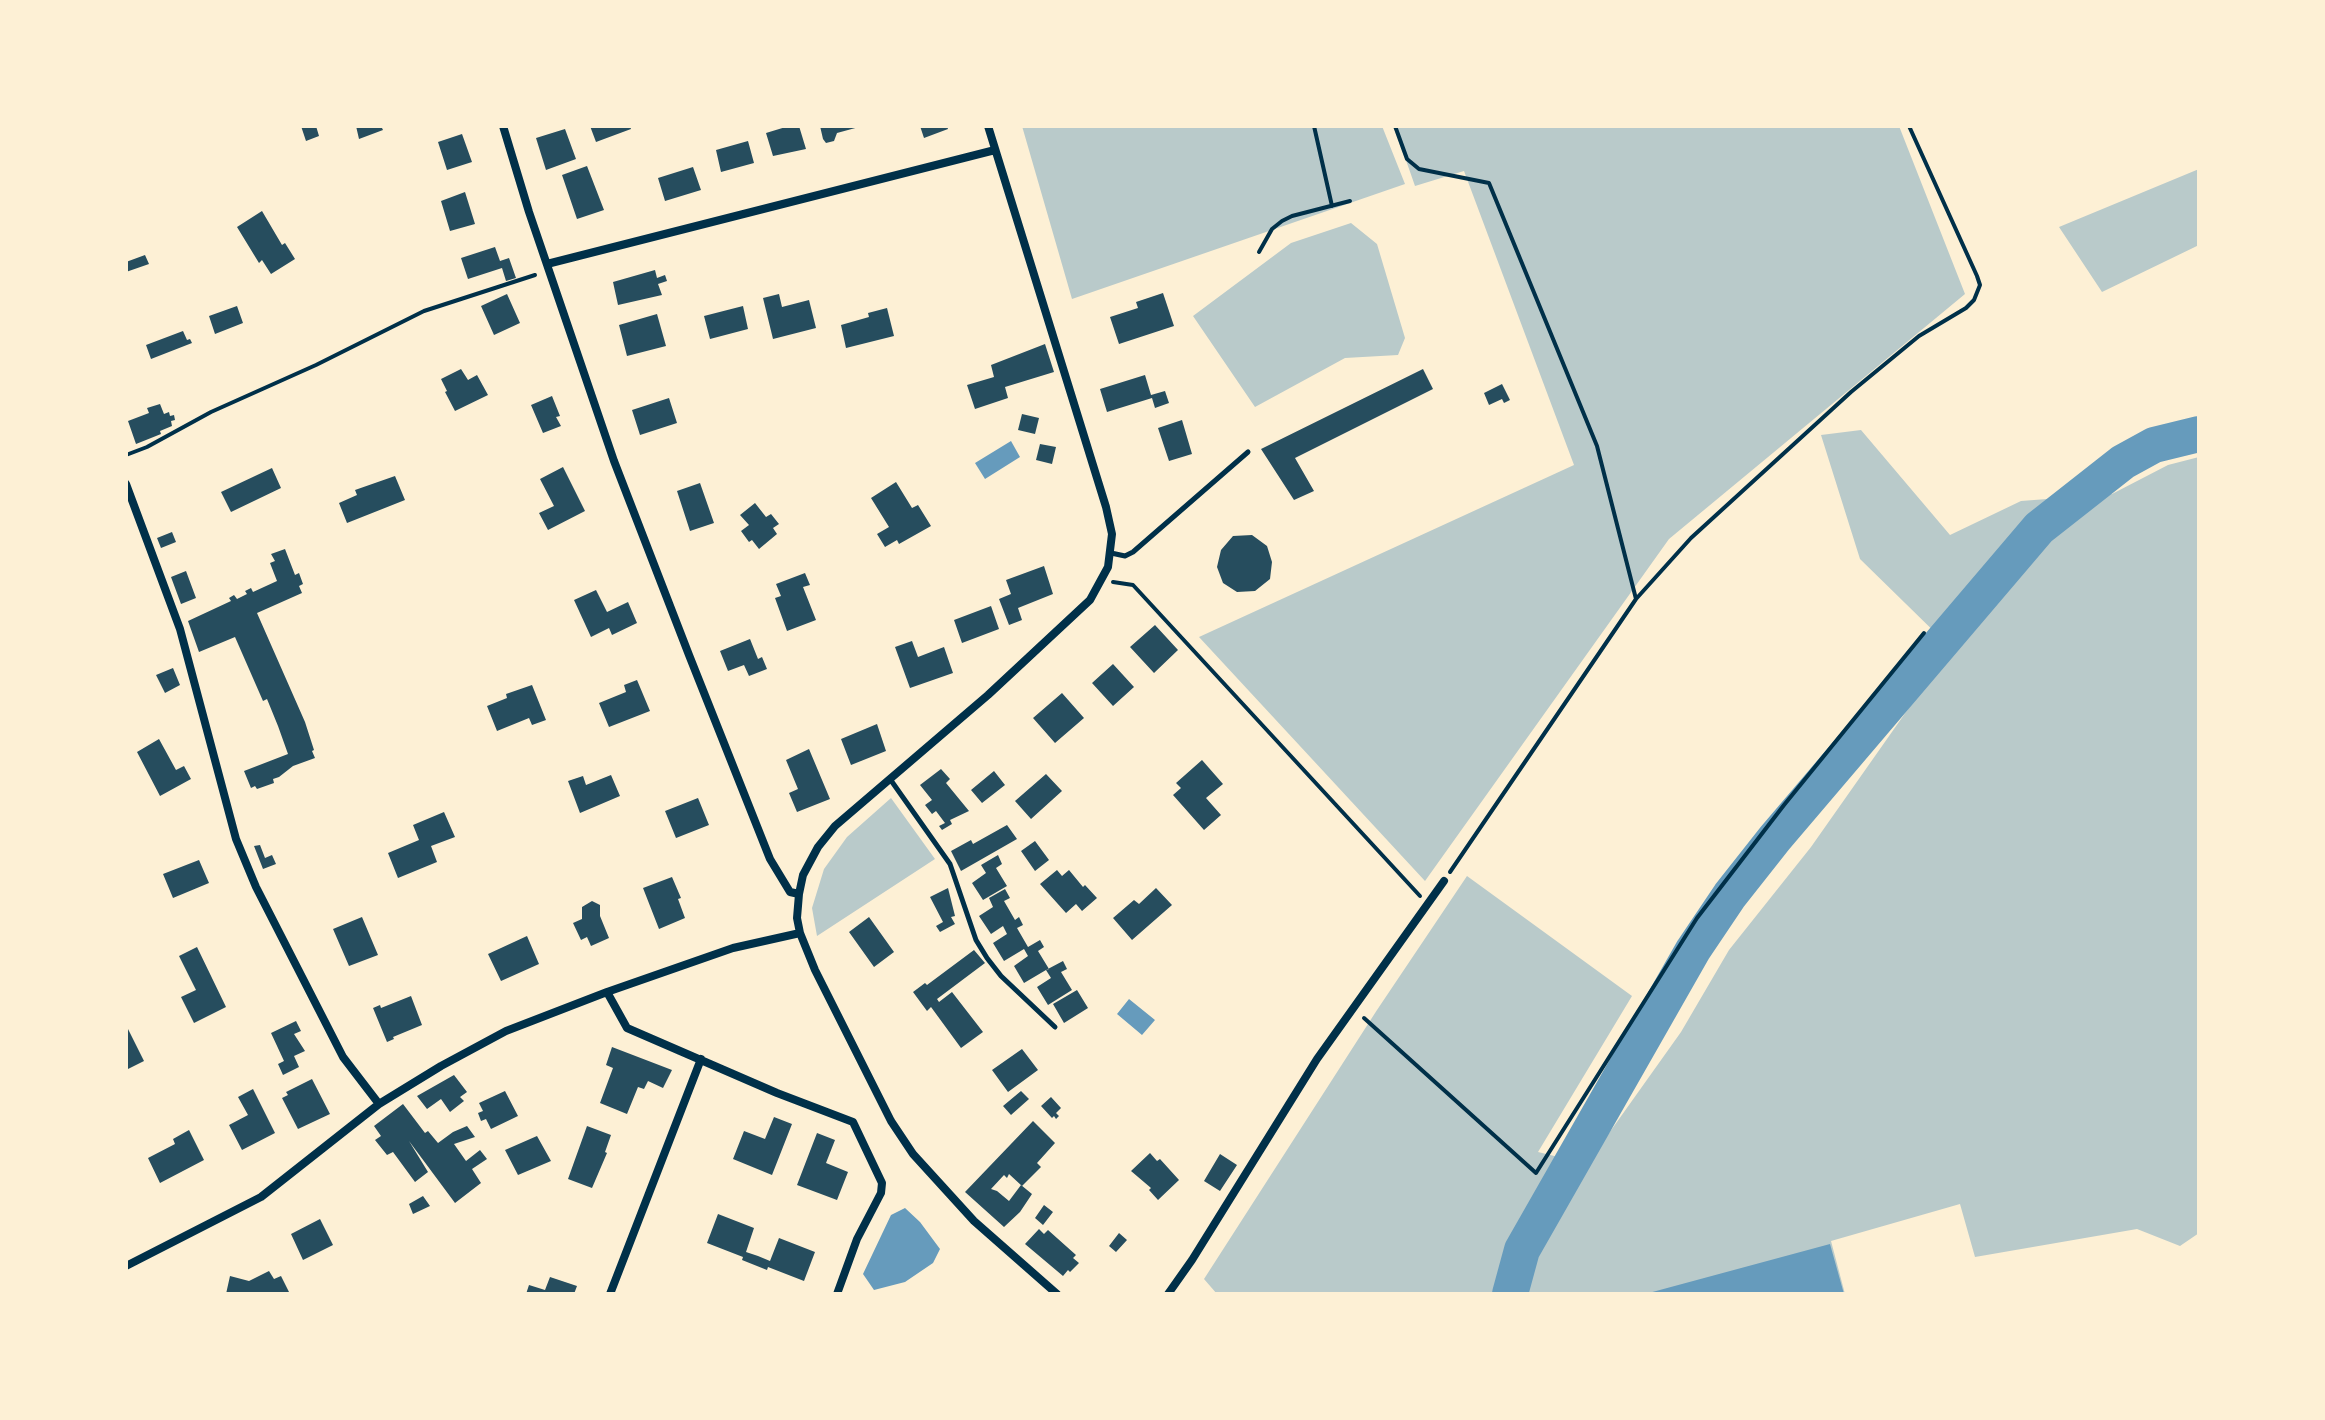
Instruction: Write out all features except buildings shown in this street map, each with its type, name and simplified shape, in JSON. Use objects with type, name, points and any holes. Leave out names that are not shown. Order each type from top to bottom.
[{"type":"street","points":[[503,126],[614,461],[770,859],[790,892],[799,894]]},
{"type":"street","points":[[988,126],[1103,495],[1112,534],[1111,553],[1103,580],[1090,600],[988,695],[835,826],[818,847],[803,875],[797,918],[815,970],[891,1121],[913,1154],[974,1221],[1057,1294]]},
{"type":"street","points":[[548,267],[995,150]]},
{"type":"street","points":[[126,484],[180,629],[236,839],[256,887],[343,1057],[379,1104]]},
{"type":"street","points":[[1168,1294],[1317,1059],[1444,881]]},
{"type":"street","points":[[126,1266],[261,1197],[379,1104],[506,1031],[733,948],[800,933]]},
{"type":"street","points":[[607,992],[627,1028],[777,1093],[853,1122],[882,1183],[881,1193],[857,1239],[837,1294]]},
{"type":"street","points":[[610,1294],[701,1059]]},
{"type":"lane","points":[[1111,553],[1125,556],[1133,552],[1248,452]]},
{"type":"lane","points":[[890,779],[950,864],[976,940],[987,958],[1001,976],[1055,1027]]},
{"type":"path","points":[[1314,126],[1332,206]]},
{"type":"path","points":[[1395,126],[1407,159],[1419,169],[1489,183],[1597,446],[1636,599]]},
{"type":"path","points":[[1444,881],[1636,599],[1691,538],[1851,392],[1919,336],[1974,300],[1980,285],[1977,276],[1909,126]]},
{"type":"path","points":[[1259,252],[1272,229],[1282,221],[1350,201]]},
{"type":"path","points":[[126,455],[424,311],[548,267]]},
{"type":"path","points":[[1103,580],[1133,585],[1427,903]]},
{"type":"path","points":[[1353,1008],[1536,1173],[1697,918],[1924,633]]},
{"type":"shaded area","points":[[1022,126],[1382,126],[1405,184],[1072,299]]},
{"type":"shaded area","points":[[1394,126],[1899,126],[1965,294],[1669,539],[1425,881],[1199,637],[1574,465],[1464,171],[1415,186]]},
{"type":"shaded area","points":[[2199,169],[2199,245],[2102,292],[2059,227]]},
{"type":"shaded area","points":[[1351,223],[1377,244],[1405,338],[1398,355],[1345,358],[1255,407],[1193,316],[1291,243]]},
{"type":"shaded area","points":[[1861,430],[1950,535],[2021,501],[2112,494],[2168,465],[2199,457],[2199,1233],[2180,1246],[2137,1229],[1975,1257],[1960,1204],[1831,1241],[1845,1294],[1217,1294],[1204,1279],[1467,876],[1632,996],[1538,1152],[1587,1164],[1681,1032],[1729,950],[1811,847],[1951,648],[1860,559],[1821,435]]},
{"type":"shaded area","points":[[891,798],[935,859],[817,936],[812,908],[824,869],[847,837]]},
{"type":"water","points":[[1011,441],[1020,457],[985,479],[975,463]]},
{"type":"water","points":[[1129,999],[1155,1020],[1142,1035],[1117,1014]]},
{"type":"water","points":[[905,1208],[940,1249],[933,1263],[905,1282],[874,1290],[863,1274],[891,1215]]},
{"type":"water","points":[[1830,1244],[1844,1294],[1645,1294]]},
{"type":"waterway","points":[[1510,1294],[1522,1250],[1693,950],[1730,895],[1775,838],[2039,528],[2123,462],[2154,445],[2199,434]]}]
